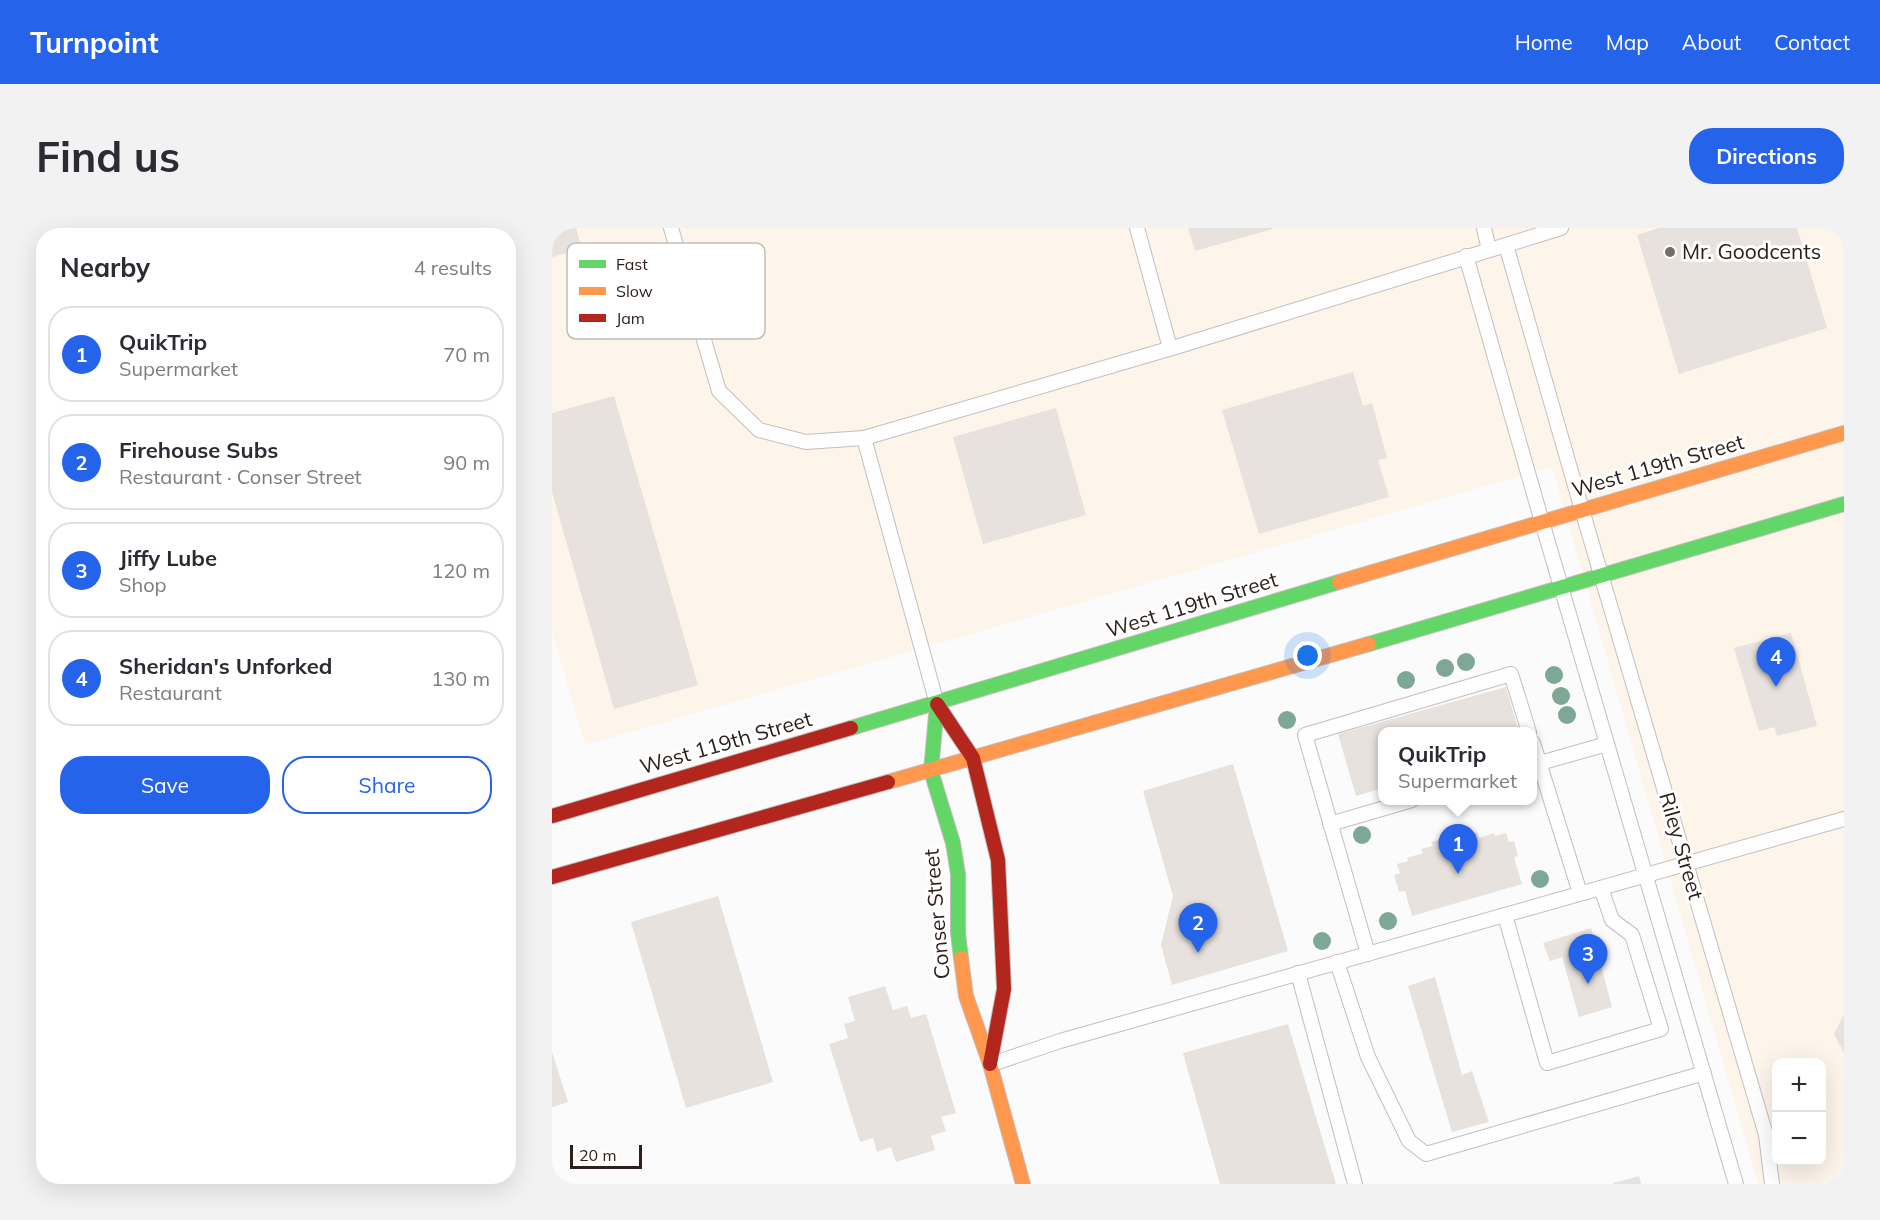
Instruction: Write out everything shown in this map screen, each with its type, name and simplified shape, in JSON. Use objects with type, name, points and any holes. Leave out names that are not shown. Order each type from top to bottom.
[{"type":"main road","name":"West 119th Street","points":[[552,816],[937,704],[1844,433]]},
{"type":"main road","points":[[552,877],[931,771],[1844,504]]},
{"type":"main road","name":"Conser Street","points":[[937,704],[974,758],[998,860],[1004,989],[990,1064]]},
{"type":"main road","name":"Conser Street","points":[[937,704],[931,771],[953,843],[958,874],[958,933],[966,996],[990,1064],[1023,1184]]},
{"type":"lane","points":[[671,228],[675,243]]},
{"type":"lane","points":[[1137,228],[1170,348]]},
{"type":"lane","points":[[1484,228],[1489,250]]},
{"type":"lane","points":[[704,339],[719,391],[759,430],[806,442],[864,438],[1383,284],[1466,256],[1561,228]]},
{"type":"lane","name":"Riley Street","points":[[1506,245],[1766,1136],[1772,1184]]},
{"type":"lane","name":"Riley Street","points":[[1466,256],[1736,1184]]},
{"type":"lane","points":[[864,438],[937,704]]},
{"type":"lane","points":[[1368,954],[1305,735],[1512,674],[1528,727]]},
{"type":"lane","points":[[1537,764],[1607,744]]},
{"type":"lane","points":[[1537,767],[1580,893]]},
{"type":"lane","points":[[1330,824],[1398,805]]},
{"type":"lane","points":[[990,1064],[1060,1041],[1844,819]]},
{"type":"lane","points":[[1505,915],[1547,1063],[1661,1029],[1632,935],[1612,920],[1600,888]]},
{"type":"lane","points":[[1337,962],[1368,1057],[1409,1141],[1426,1154],[1704,1073]]},
{"type":"lane","points":[[1298,974],[1355,1184]]},
{"type":"shaded area","points":[[552,228],[1844,228],[1844,1184],[1758,1184],[1552,467],[585,745],[552,631]]},
{"type":"building","points":[[552,228],[576,228],[580,243],[567,243],[567,253],[552,257]]},
{"type":"building","points":[[1188,228],[1273,228],[1273,229],[1195,251]]},
{"type":"building","points":[[1659,228],[1797,228],[1827,328],[1679,374],[1637,235]]},
{"type":"building","points":[[1353,372],[1363,406],[1372,403],[1387,458],[1378,460],[1389,497],[1259,534],[1222,410]]},
{"type":"building","points":[[614,396],[698,685],[614,709],[552,492],[552,413]]},
{"type":"building","points":[[1056,408],[1086,515],[983,544],[953,437]]},
{"type":"building","points":[[1791,633],[1817,726],[1777,736],[1774,727],[1759,731],[1734,648]]},
{"type":"building","points":[[1506,687],[1518,727],[1378,727],[1378,789],[1356,796],[1338,734]]},
{"type":"building","points":[[1233,764],[1288,951],[1172,985],[1161,945],[1173,896],[1143,791]]},
{"type":"building","points":[[1465,832],[1466,836],[1477,832],[1479,838],[1494,833],[1495,836],[1506,833],[1509,842],[1514,841],[1518,856],[1514,858],[1522,884],[1412,916],[1405,891],[1399,892],[1394,875],[1400,873],[1397,864],[1423,853],[1421,849],[1433,846],[1431,842]]},
{"type":"building","points":[[718,896],[773,1082],[686,1108],[631,922]]},
{"type":"building","points":[[1591,928],[1612,1007],[1579,1017],[1562,957],[1550,961],[1543,943]]},
{"type":"building","points":[[1435,977],[1462,1075],[1472,1071],[1489,1122],[1452,1132],[1408,986]]},
{"type":"building","points":[[885,986],[893,1010],[907,1006],[911,1018],[926,1014],[956,1113],[941,1117],[946,1131],[931,1136],[935,1150],[896,1162],[891,1147],[877,1152],[873,1138],[860,1142],[829,1044],[848,1038],[844,1024],[855,1021],[848,997]]},
{"type":"building","points":[[1844,1014],[1844,1053],[1834,1034]]},
{"type":"building","points":[[1288,1024],[1336,1184],[1220,1184],[1183,1053]]},
{"type":"building","points":[[552,1052],[568,1102],[552,1107]]},
{"type":"building","points":[[1639,1176],[1641,1184],[1613,1184],[1613,1183]]},
{"type":"traffic: fast","points":[[1369,644],[1844,504]]},
{"type":"traffic: fast","points":[[851,728],[1339,582]]},
{"type":"traffic: fast","points":[[937,704],[931,771],[953,843],[958,874],[958,933],[961,958]]},
{"type":"traffic: slow","points":[[1339,582],[1844,433]]},
{"type":"traffic: slow","points":[[888,782],[1369,644]]},
{"type":"traffic: slow","points":[[961,958],[966,996],[990,1064],[1023,1184]]},
{"type":"traffic: jam","points":[[937,704],[973,758],[998,860],[1004,989],[990,1064]]},
{"type":"traffic: jam","points":[[552,816],[851,728]]},
{"type":"traffic: jam","points":[[552,877],[888,782]]},
{"type":"place","name":"Mr. Goodcents","points":[[1670,252]]},
{"type":"place","name":"Sheridan's Unforked","points":[[1776,687]]},
{"type":"place","name":"QuikTrip","points":[[1458,874]]},
{"type":"place","name":"Firehouse Subs","points":[[1198,953]]},
{"type":"place","name":"Jiffy Lube","points":[[1588,984]]}]
